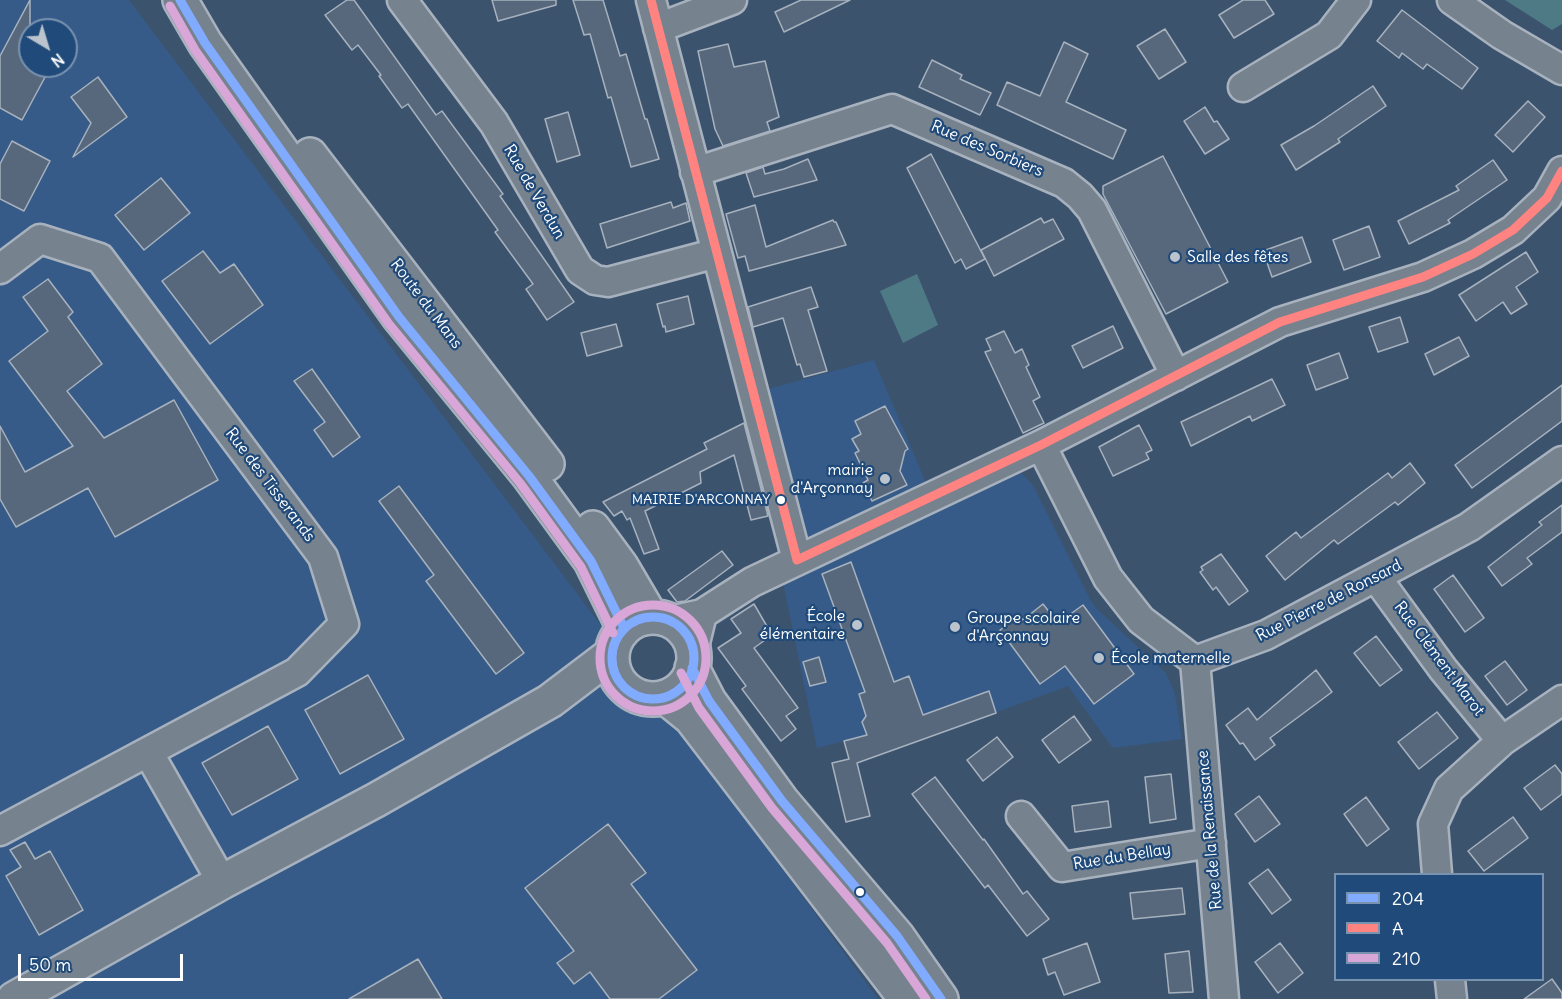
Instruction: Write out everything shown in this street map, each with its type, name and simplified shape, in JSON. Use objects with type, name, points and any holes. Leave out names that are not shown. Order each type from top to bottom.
[{"type":"main road","name":"Route du Mans","points":[[180,0],[205,43],[399,317],[529,476],[639,630]]},
{"type":"main road","name":"Route du Mans","points":[[190,0],[348,203],[621,566],[639,630]]},
{"type":"main road","points":[[14,999],[222,882],[376,800],[550,701],[639,630],[681,628],[689,639],[693,660],[710,702],[768,783],[897,936],[941,999]]},
{"type":"main road","points":[[639,630],[614,674],[626,689],[638,696],[651,699],[665,697],[677,691],[687,680],[693,660]]},
{"type":"main road","points":[[550,701],[626,689]]},
{"type":"main road","points":[[665,697],[691,718],[906,999]]},
{"type":"street","name":"Rue de Verdun","points":[[402,0],[494,123],[580,270],[595,279],[608,282],[717,253]]},
{"type":"street","points":[[651,0],[797,560]]},
{"type":"street","points":[[658,28],[732,0]]},
{"type":"street","points":[[1243,87],[1329,35],[1356,0]]},
{"type":"street","points":[[1452,0],[1502,35],[1562,70]]},
{"type":"street","name":"Rue des Sorbiers","points":[[695,172],[892,109],[1064,183],[1080,196],[1092,210],[1176,376]]},
{"type":"street","points":[[639,630],[702,614],[752,582],[1041,446],[1280,322],[1423,277],[1473,254],[1513,230],[1547,198],[1562,171]]},
{"type":"street","name":"Rue des Tisserands","points":[[0,268],[40,239],[100,258],[323,557],[344,624],[297,672],[0,831]]},
{"type":"street","points":[[1041,446],[1108,578],[1141,620],[1195,661]]},
{"type":"street","name":"Rue Pierre de Ronsard","points":[[1195,661],[1266,635],[1469,527],[1562,460]]},
{"type":"street","name":"Rue Clément Marot","points":[[1376,577],[1443,669],[1502,741]]},
{"type":"street","points":[[693,660],[702,614]]},
{"type":"street","name":"Rue de la Renaissance","points":[[1195,661],[1224,999]]},
{"type":"street","points":[[1437,873],[1434,824],[1449,789],[1502,741],[1562,700]]},
{"type":"street","points":[[148,752],[222,882]]},
{"type":"street","name":"Rue du Bellay","points":[[1021,816],[1062,867],[1211,843]]},
{"type":"street","points":[[1450,981],[1452,999]]},
{"type":"shaded area","points":[[0,0],[129,0],[677,726],[878,999],[0,999]]},
{"type":"shaded area","points":[[874,360],[929,490],[801,553],[761,391]]},
{"type":"shaded area","name":"Groupe scolaire d'Arçonnay","points":[[1020,472],[1033,485],[1091,601],[1166,673],[1175,694],[1182,739],[1113,748],[1068,686],[863,761],[859,737],[817,748],[783,582]]},
{"type":"green space","points":[[1505,0],[1562,0],[1562,24],[1552,30]]},
{"type":"green space","points":[[917,274],[938,325],[903,343],[880,291]]},
{"type":"building","points":[[30,0],[30,18],[20,18]]},
{"type":"building","points":[[347,0],[354,0],[436,115],[442,111],[503,194],[500,196],[574,302],[547,320],[526,289],[533,284],[495,232],[498,230],[408,104],[402,108],[358,45],[352,50],[325,15]]},
{"type":"building","points":[[492,0],[556,0],[556,5],[498,21]]},
{"type":"building","points":[[573,0],[603,0],[620,56],[626,54],[659,159],[631,167],[590,34],[584,35]]},
{"type":"building","points":[[801,0],[850,0],[784,32],[775,12]]},
{"type":"building","points":[[1243,0],[1265,0],[1274,14],[1234,38],[1219,15]]},
{"type":"building","points":[[1402,10],[1478,68],[1462,89],[1427,64],[1423,69],[1402,53],[1399,58],[1377,41]]},
{"type":"building","points":[[18,22],[18,78],[45,78],[22,120],[0,108],[0,56]]},
{"type":"building","points":[[1165,29],[1186,62],[1159,79],[1137,46]]},
{"type":"building","points":[[1064,42],[1088,54],[1066,102],[1126,130],[1113,159],[997,105],[1007,82],[1040,96]]},
{"type":"building","points":[[728,44],[734,67],[765,61],[779,117],[767,122],[770,131],[723,146],[715,129],[698,51]]},
{"type":"building","points":[[932,60],[962,75],[960,79],[991,93],[980,115],[919,87]]},
{"type":"building","points":[[98,77],[127,117],[73,157],[91,123],[71,97]]},
{"type":"building","points":[[1373,86],[1386,106],[1338,139],[1340,142],[1296,170],[1281,145],[1314,126]]},
{"type":"building","points":[[1528,101],[1545,117],[1513,152],[1495,135]]},
{"type":"building","points":[[1205,107],[1229,139],[1205,154],[1184,121]]},
{"type":"building","points":[[568,112],[580,155],[557,162],[545,119]]},
{"type":"building","points":[[12,141],[50,161],[24,211],[0,199],[0,164]]},
{"type":"building","points":[[931,154],[985,259],[966,269],[961,259],[955,263],[907,168]]},
{"type":"building","name":"Salle des fêtes","points":[[1163,156],[1228,282],[1166,314],[1103,194],[1103,186]]},
{"type":"building","points":[[808,159],[817,180],[754,197],[746,173],[763,167],[765,174]]},
{"type":"building","points":[[1493,160],[1507,180],[1448,220],[1450,223],[1409,244],[1398,221],[1459,190],[1456,186]]},
{"type":"building","points":[[161,178],[190,213],[144,250],[115,215]]},
{"type":"building","points":[[671,202],[673,208],[686,203],[690,221],[607,248],[600,224]]},
{"type":"building","points":[[755,205],[766,247],[833,220],[846,245],[749,271],[745,256],[738,258],[726,214]]},
{"type":"building","points":[[1041,218],[1044,223],[1053,219],[1064,239],[994,276],[981,250]]},
{"type":"building","points":[[1369,226],[1380,257],[1344,270],[1333,240]]},
{"type":"building","points":[[1302,237],[1311,262],[1272,277],[1263,251]]},
{"type":"building","points":[[203,251],[220,273],[234,264],[263,305],[210,344],[162,281]]},
{"type":"building","points":[[1526,252],[1538,272],[1516,287],[1527,304],[1511,314],[1503,302],[1476,321],[1459,295]]},
{"type":"building","points":[[48,279],[73,312],[68,317],[102,364],[67,391],[104,438],[174,400],[218,480],[115,537],[88,488],[16,527],[0,499],[0,426],[25,472],[73,446],[9,361],[48,331],[23,297]]},
{"type":"building","points":[[811,287],[818,307],[808,310],[827,371],[804,377],[800,364],[797,365],[783,318],[753,327],[748,307]]},
{"type":"building","points":[[688,296],[694,324],[666,332],[657,304]]},
{"type":"building","points":[[1400,317],[1408,342],[1378,352],[1369,327]]},
{"type":"building","points":[[616,324],[622,346],[587,356],[581,333]]},
{"type":"building","points":[[1113,326],[1123,348],[1083,368],[1072,346]]},
{"type":"building","points":[[1004,331],[1015,353],[1022,349],[1029,365],[1026,367],[1040,397],[1033,401],[1044,423],[1023,433],[985,352],[991,350],[986,339]]},
{"type":"building","points":[[1459,337],[1469,356],[1434,375],[1425,354]]},
{"type":"building","points":[[1339,353],[1348,378],[1316,390],[1307,365]]},
{"type":"building","points":[[312,369],[360,437],[333,457],[314,430],[325,422],[294,381]]},
{"type":"building","points":[[1272,379],[1285,405],[1252,421],[1250,416],[1191,446],[1181,422]]},
{"type":"building","points":[[1562,385],[1562,421],[1472,488],[1455,465]]},
{"type":"building","points":[[885,406],[908,449],[905,451],[900,471],[907,485],[872,501],[863,483],[868,480],[855,453],[859,451],[852,439],[861,434],[855,421]]},
{"type":"building","points":[[744,423],[768,516],[751,520],[734,455],[700,472],[701,483],[645,511],[659,549],[644,554],[630,518],[627,520],[622,511],[614,516],[603,502],[707,449],[704,443]]},
{"type":"building","points":[[1139,425],[1152,450],[1146,453],[1149,459],[1113,476],[1099,447]]},
{"type":"building","points":[[1410,463],[1425,483],[1398,505],[1395,502],[1338,544],[1334,540],[1285,580],[1266,556],[1296,532],[1301,538],[1388,473],[1392,478]]},
{"type":"building","points":[[399,486],[524,653],[496,674],[426,581],[434,575],[379,501]]},
{"type":"building","points":[[1562,505],[1562,532],[1527,558],[1532,564],[1502,586],[1488,567],[1542,525],[1539,522]]},
{"type":"building","points":[[722,551],[733,565],[685,601],[677,602],[668,590]]},
{"type":"building","points":[[1221,554],[1248,591],[1229,605],[1216,587],[1213,590],[1200,572],[1203,570],[1201,567]]},
{"type":"building","name":"École élémentaire","points":[[851,562],[894,682],[909,676],[923,715],[989,691],[996,713],[857,763],[870,816],[846,822],[832,763],[849,759],[844,741],[867,735],[862,722],[866,716],[859,694],[865,692],[822,574]]},
{"type":"building","points":[[1453,575],[1484,618],[1465,632],[1434,589]]},
{"type":"building","points":[[754,604],[772,635],[754,648],[798,708],[786,716],[796,729],[781,741],[742,689],[746,686],[718,648],[741,633],[731,619]]},
{"type":"building","name":"École maternelle","points":[[1043,604],[1058,623],[1083,605],[1134,674],[1094,704],[1065,666],[1040,684],[1000,630],[1020,616],[1023,620]]},
{"type":"building","points":[[1376,636],[1402,670],[1380,686],[1354,653]]},
{"type":"building","points":[[819,657],[826,682],[810,686],[803,662]]},
{"type":"building","points":[[1505,661],[1527,690],[1507,705],[1485,676]]},
{"type":"building","points":[[1316,670],[1332,692],[1270,738],[1275,745],[1255,760],[1226,725],[1248,708],[1257,720]]},
{"type":"building","points":[[368,675],[404,739],[340,774],[305,710]]},
{"type":"building","points":[[1437,712],[1458,738],[1419,769],[1398,742]]},
{"type":"building","points":[[1074,716],[1091,740],[1059,763],[1042,740]]},
{"type":"building","points":[[268,726],[298,779],[232,815],[202,763]]},
{"type":"building","points":[[997,737],[1013,757],[983,781],[967,760]]},
{"type":"building","points":[[1555,765],[1562,774],[1562,794],[1541,810],[1524,788]]},
{"type":"building","points":[[1171,774],[1176,819],[1150,823],[1145,777]]},
{"type":"building","points":[[935,777],[984,839],[1023,894],[1027,891],[1049,919],[1027,936],[988,885],[985,888],[912,794]]},
{"type":"building","points":[[1259,796],[1280,824],[1255,842],[1235,814]]},
{"type":"building","points":[[1366,797],[1389,829],[1367,846],[1344,814]]},
{"type":"building","points":[[1108,801],[1111,827],[1075,832],[1072,806]]},
{"type":"building","points":[[1513,817],[1528,838],[1484,871],[1468,851]]},
{"type":"building","points":[[608,824],[646,873],[631,884],[697,970],[659,999],[610,999],[590,972],[574,984],[557,963],[574,951],[525,888]]},
{"type":"building","points":[[25,842],[35,859],[50,851],[83,910],[39,935],[6,876],[21,867],[10,850]]},
{"type":"building","points":[[1268,869],[1291,900],[1272,914],[1249,883]]},
{"type":"building","points":[[1182,888],[1185,914],[1133,919],[1130,893]]},
{"type":"building","points":[[1087,943],[1100,982],[1064,995],[1055,972],[1048,975],[1043,959]]},
{"type":"building","points":[[1280,943],[1303,973],[1278,993],[1255,962]]},
{"type":"building","points":[[1189,951],[1193,992],[1169,993],[1165,954]]},
{"type":"building","points":[[418,959],[442,999],[349,999]]},
{"type":"building","points":[[1552,979],[1562,993],[1562,999],[1524,999]]},
{"type":"transit line","name":"204","points":[[180,0],[205,43],[399,317],[529,476],[591,561],[624,628]]},
{"type":"transit line","name":"A","points":[[651,0],[797,560]]},
{"type":"transit line","name":"210","points":[[170,6],[195,50],[389,324],[520,483],[581,567],[613,633]]},
{"type":"transit line","name":"A","points":[[797,560],[1041,445],[1280,322],[1423,277],[1473,254],[1513,230],[1547,198],[1562,171]]},
{"type":"transit line","name":"210","points":[[653,605],[673,609],[690,621],[702,638],[706,658],[702,678],[690,695],[673,707],[653,711],[633,707],[616,695],[604,678],[600,658],[604,638],[616,621],[633,609],[653,605]]},
{"type":"transit line","name":"204","points":[[653,617],[669,620],[682,629],[691,642],[694,658],[691,674],[682,687],[669,696],[653,699],[637,696],[624,687],[615,674],[612,658],[615,642],[624,629],[637,620],[653,617]]},
{"type":"transit line","name":"204","points":[[692,668],[709,701],[782,801],[897,936],[941,999]]},
{"type":"transit line","name":"210","points":[[681,673],[699,708],[772,808],[887,943],[926,999]]},
{"type":"place","name":"Salle des fêtes","points":[[1175,257]]},
{"type":"place","name":"mairie d'Arçonnay","points":[[885,479]]},
{"type":"place","name":"MAIRIE D'ARCONNAY","points":[[781,500]]},
{"type":"place","name":"École élémentaire","points":[[857,625]]},
{"type":"place","name":"Groupe scolaire d'Arçonnay","points":[[955,627]]},
{"type":"place","name":"École maternelle","points":[[1099,658]]}]
